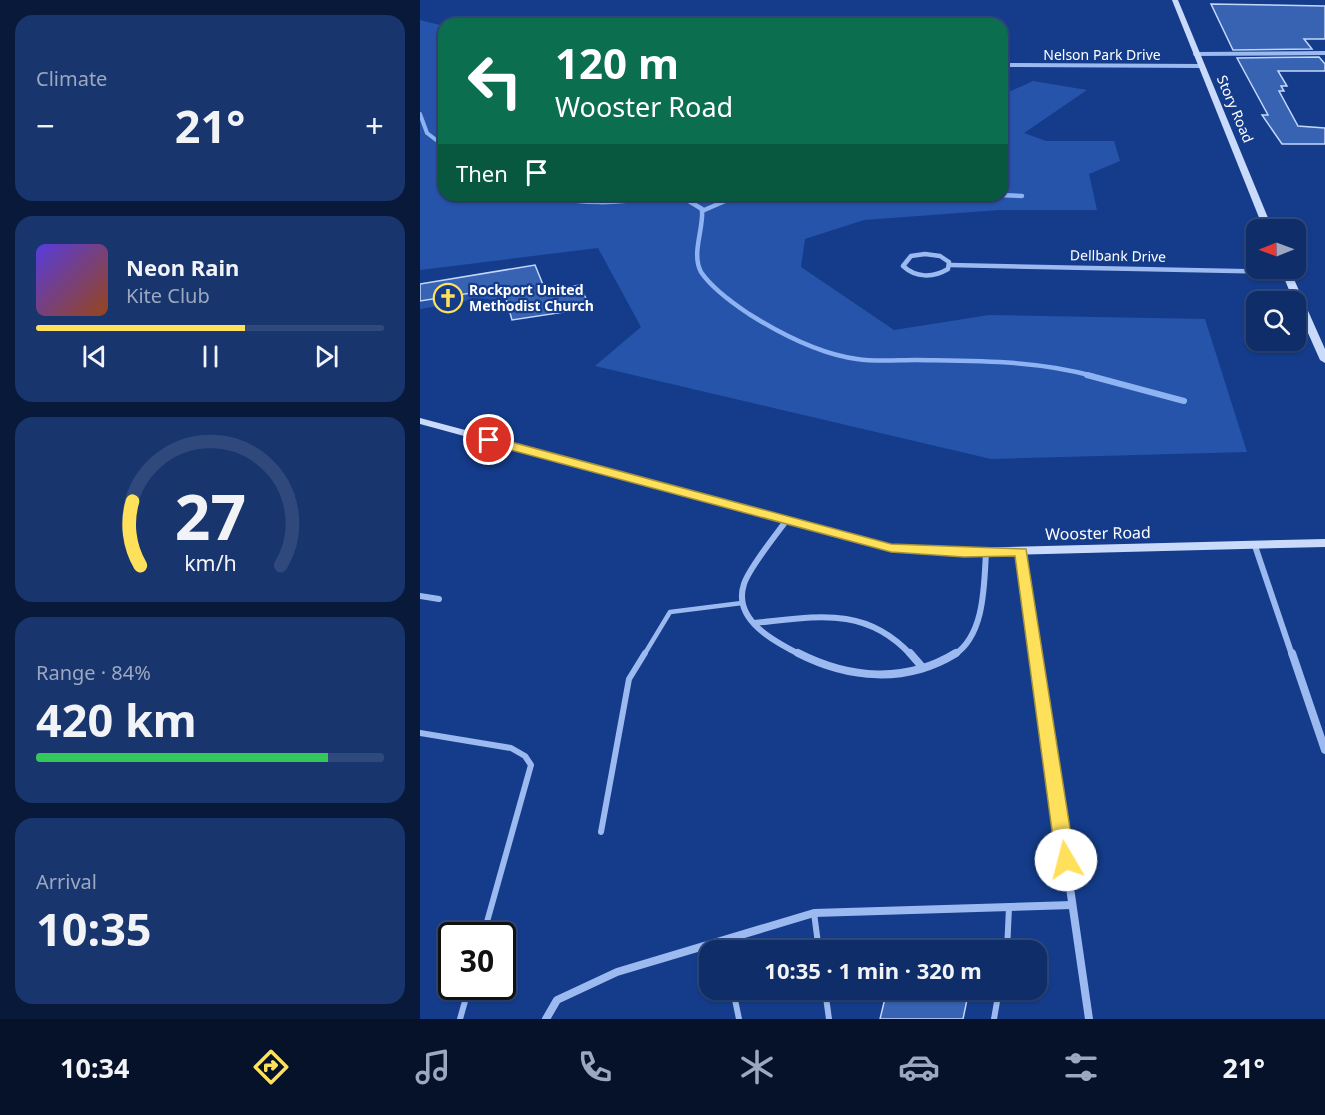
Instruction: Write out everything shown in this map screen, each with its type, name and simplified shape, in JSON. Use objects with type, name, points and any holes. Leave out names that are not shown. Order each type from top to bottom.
[{"type":"street","name":"Story Road","points":[[1175,0],[1195,54],[1265,219]]},
{"type":"street","points":[[1195,54],[1325,53]]},
{"type":"street","name":"Nelson Park Drive","points":[[1008,65],[1202,66]]},
{"type":"street","points":[[925,254],[945,259],[950,265],[944,272],[931,275],[916,274],[903,266],[911,256],[925,254]]},
{"type":"street","name":"Dellbank Drive","points":[[950,265],[1246,269]]},
{"type":"street","points":[[1288,279],[1325,360]]},
{"type":"street","name":"Wooster Road","points":[[420,421],[891,548],[1021,552],[1325,543]]},
{"type":"street","points":[[786,520],[744,582],[741,592],[742,603],[754,623],[772,641],[826,666],[866,674],[902,675],[923,668],[964,647],[984,596],[986,552]]},
{"type":"street","points":[[1255,546],[1325,750]]},
{"type":"street","points":[[1021,552],[1089,1019]]},
{"type":"street","points":[[420,596],[439,599]]},
{"type":"street","points":[[754,623],[824,617],[862,622],[882,630],[902,646],[923,668]]},
{"type":"street","points":[[724,940],[814,914],[1072,905]]},
{"type":"street","points":[[546,1019],[557,1000],[617,972],[699,947]]},
{"type":"lane","points":[[601,832],[629,679],[670,612],[742,603]]},
{"type":"lane","points":[[420,734],[511,748],[525,756],[531,765],[487,922]]},
{"type":"lane","points":[[1008,940],[1009,907]]},
{"type":"lane","points":[[814,914],[818,940]]},
{"type":"lane","points":[[460,1019],[465,1000]]},
{"type":"lane","points":[[735,1000],[739,1019]]},
{"type":"lane","points":[[826,1000],[829,1019]]},
{"type":"lane","points":[[994,1019],[997,1000]]},
{"type":"shaded area","points":[[420,20],[438,24],[438,201],[1008,201],[1008,92],[1033,81],[1087,90],[1024,133],[1046,141],[1114,141],[1120,161],[1089,174],[1097,210],[999,210],[864,220],[805,239],[801,267],[894,330],[989,315],[1205,319],[1247,452],[991,459],[595,366],[641,327],[598,248],[420,270]]},
{"type":"shaded area","points":[[504,288],[507,298],[497,300],[473,298],[463,302],[420,309],[420,302]]},
{"type":"building","points":[[1211,4],[1325,6],[1325,39],[1304,39],[1312,49],[1233,50]]},
{"type":"building","points":[[1319,57],[1325,64],[1325,71],[1278,71],[1287,86],[1281,86],[1284,91],[1279,91],[1298,126],[1325,128],[1325,144],[1282,144],[1262,115],[1268,115],[1237,58]]},
{"type":"building","points":[[535,265],[546,292],[579,285],[591,308],[512,320],[503,288],[420,301],[420,284]]},
{"type":"building","points":[[885,1000],[967,1000],[963,1019],[880,1019]]},
{"type":"waterway","points":[[420,114],[427,133],[438,141]]},
{"type":"waterway","points":[[1008,195],[1022,196]]},
{"type":"waterway","points":[[586,201],[620,201]]},
{"type":"waterway","points":[[689,201],[702,211]]},
{"type":"waterway","points":[[702,211],[725,201]]},
{"type":"waterway","points":[[702,211],[697,257],[698,265],[705,278],[749,314],[801,342],[829,353],[864,360],[1005,362],[1049,367],[1093,376]]},
{"type":"waterway","points":[[1087,375],[1184,401]]},
{"type":"place","name":"Rockport United Methodist Church","points":[[448,298]]},
{"type":"route","points":[[489,440],[891,548],[1021,552],[1066,860]]}]
